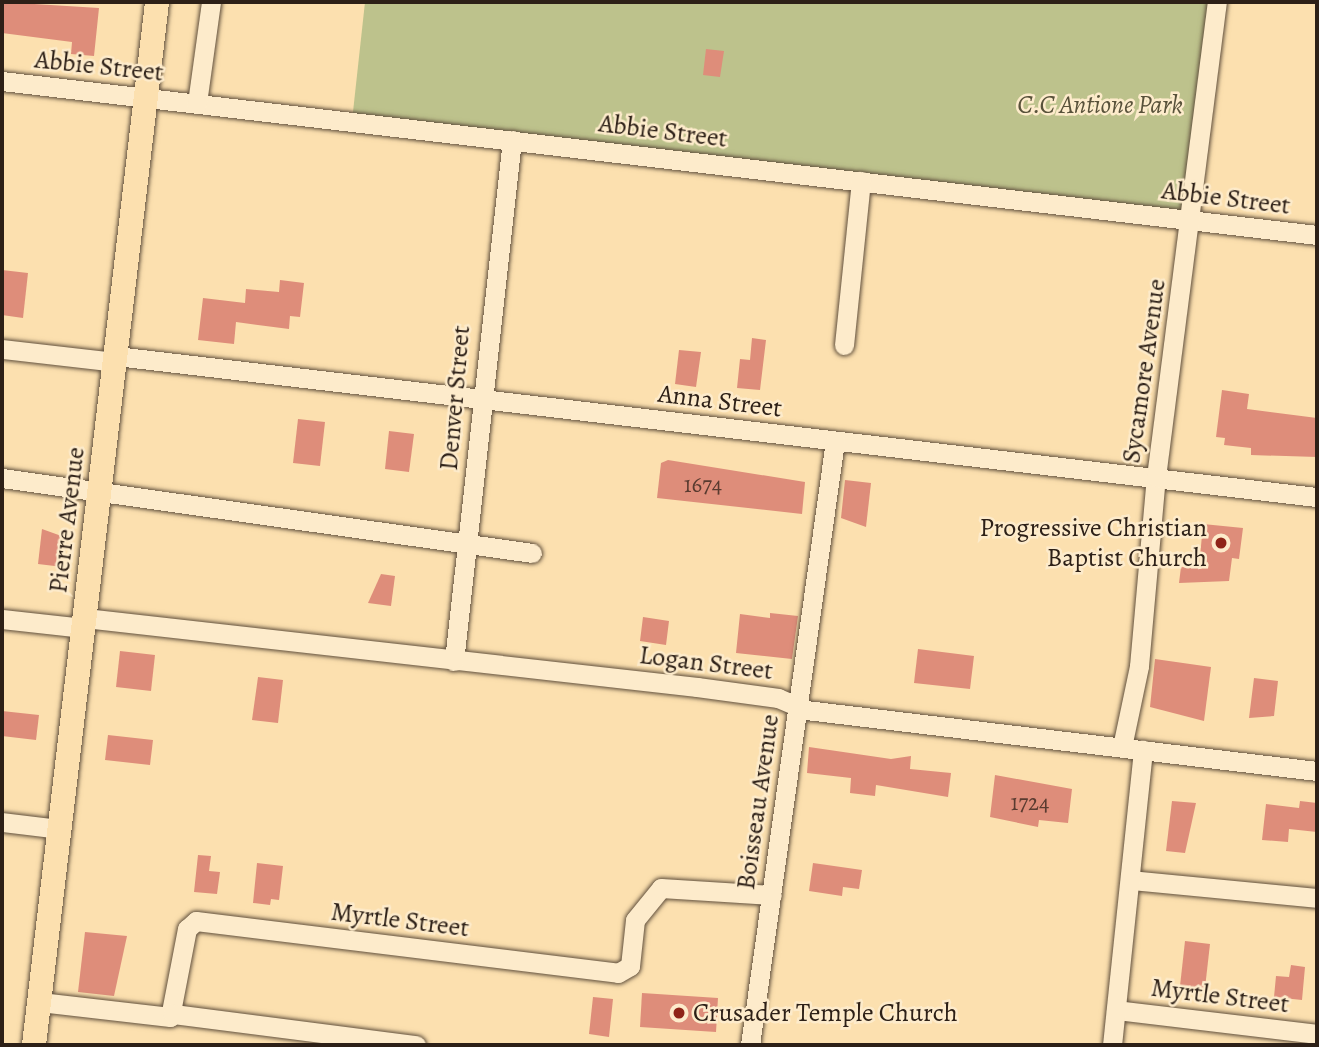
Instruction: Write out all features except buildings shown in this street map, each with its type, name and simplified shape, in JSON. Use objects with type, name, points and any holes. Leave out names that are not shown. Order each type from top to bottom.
[{"type":"main road","name":"Pierre Avenue","points":[[34,1045],[157,2]]},
{"type":"street","points":[[197,103],[211,2]]},
{"type":"street","name":"Sycamore Avenue","points":[[1122,747],[1139,666],[1156,477],[1217,2]]},
{"type":"street","name":"Abbie Street","points":[[2,81],[1317,235]]},
{"type":"street","name":"Denver Street","points":[[454,661],[512,140]]},
{"type":"street","points":[[844,345],[862,181]]},
{"type":"street","name":"Anna Street","points":[[2,349],[483,399],[1317,497]]},
{"type":"street","name":"Boisseau Avenue","points":[[750,1045],[835,441]]},
{"type":"street","points":[[2,478],[532,553]]},
{"type":"street","name":"Logan Street","points":[[2,618],[85,623],[454,661],[1317,771]]},
{"type":"street","points":[[1112,1045],[1143,750]]},
{"type":"street","points":[[2,822],[60,829]]},
{"type":"street","points":[[1131,880],[1317,898]]},
{"type":"street","name":"Myrtle Street","points":[[173,1014],[187,929],[196,921],[618,973],[630,966],[635,920],[661,888],[772,895]]},
{"type":"street","points":[[40,1002],[173,1014],[416,1045]]},
{"type":"street","name":"Myrtle Street","points":[[1116,1010],[1317,1034]]},
{"type":"green space","name":"C.C Antione Park","points":[[365,2],[1217,2],[1190,220],[352,121]]},
{"type":"place","name":"Progressive Christian Baptist Church","points":[[1221,543]]},
{"type":"place","name":"Crusader Temple Church","points":[[679,1013]]}]
